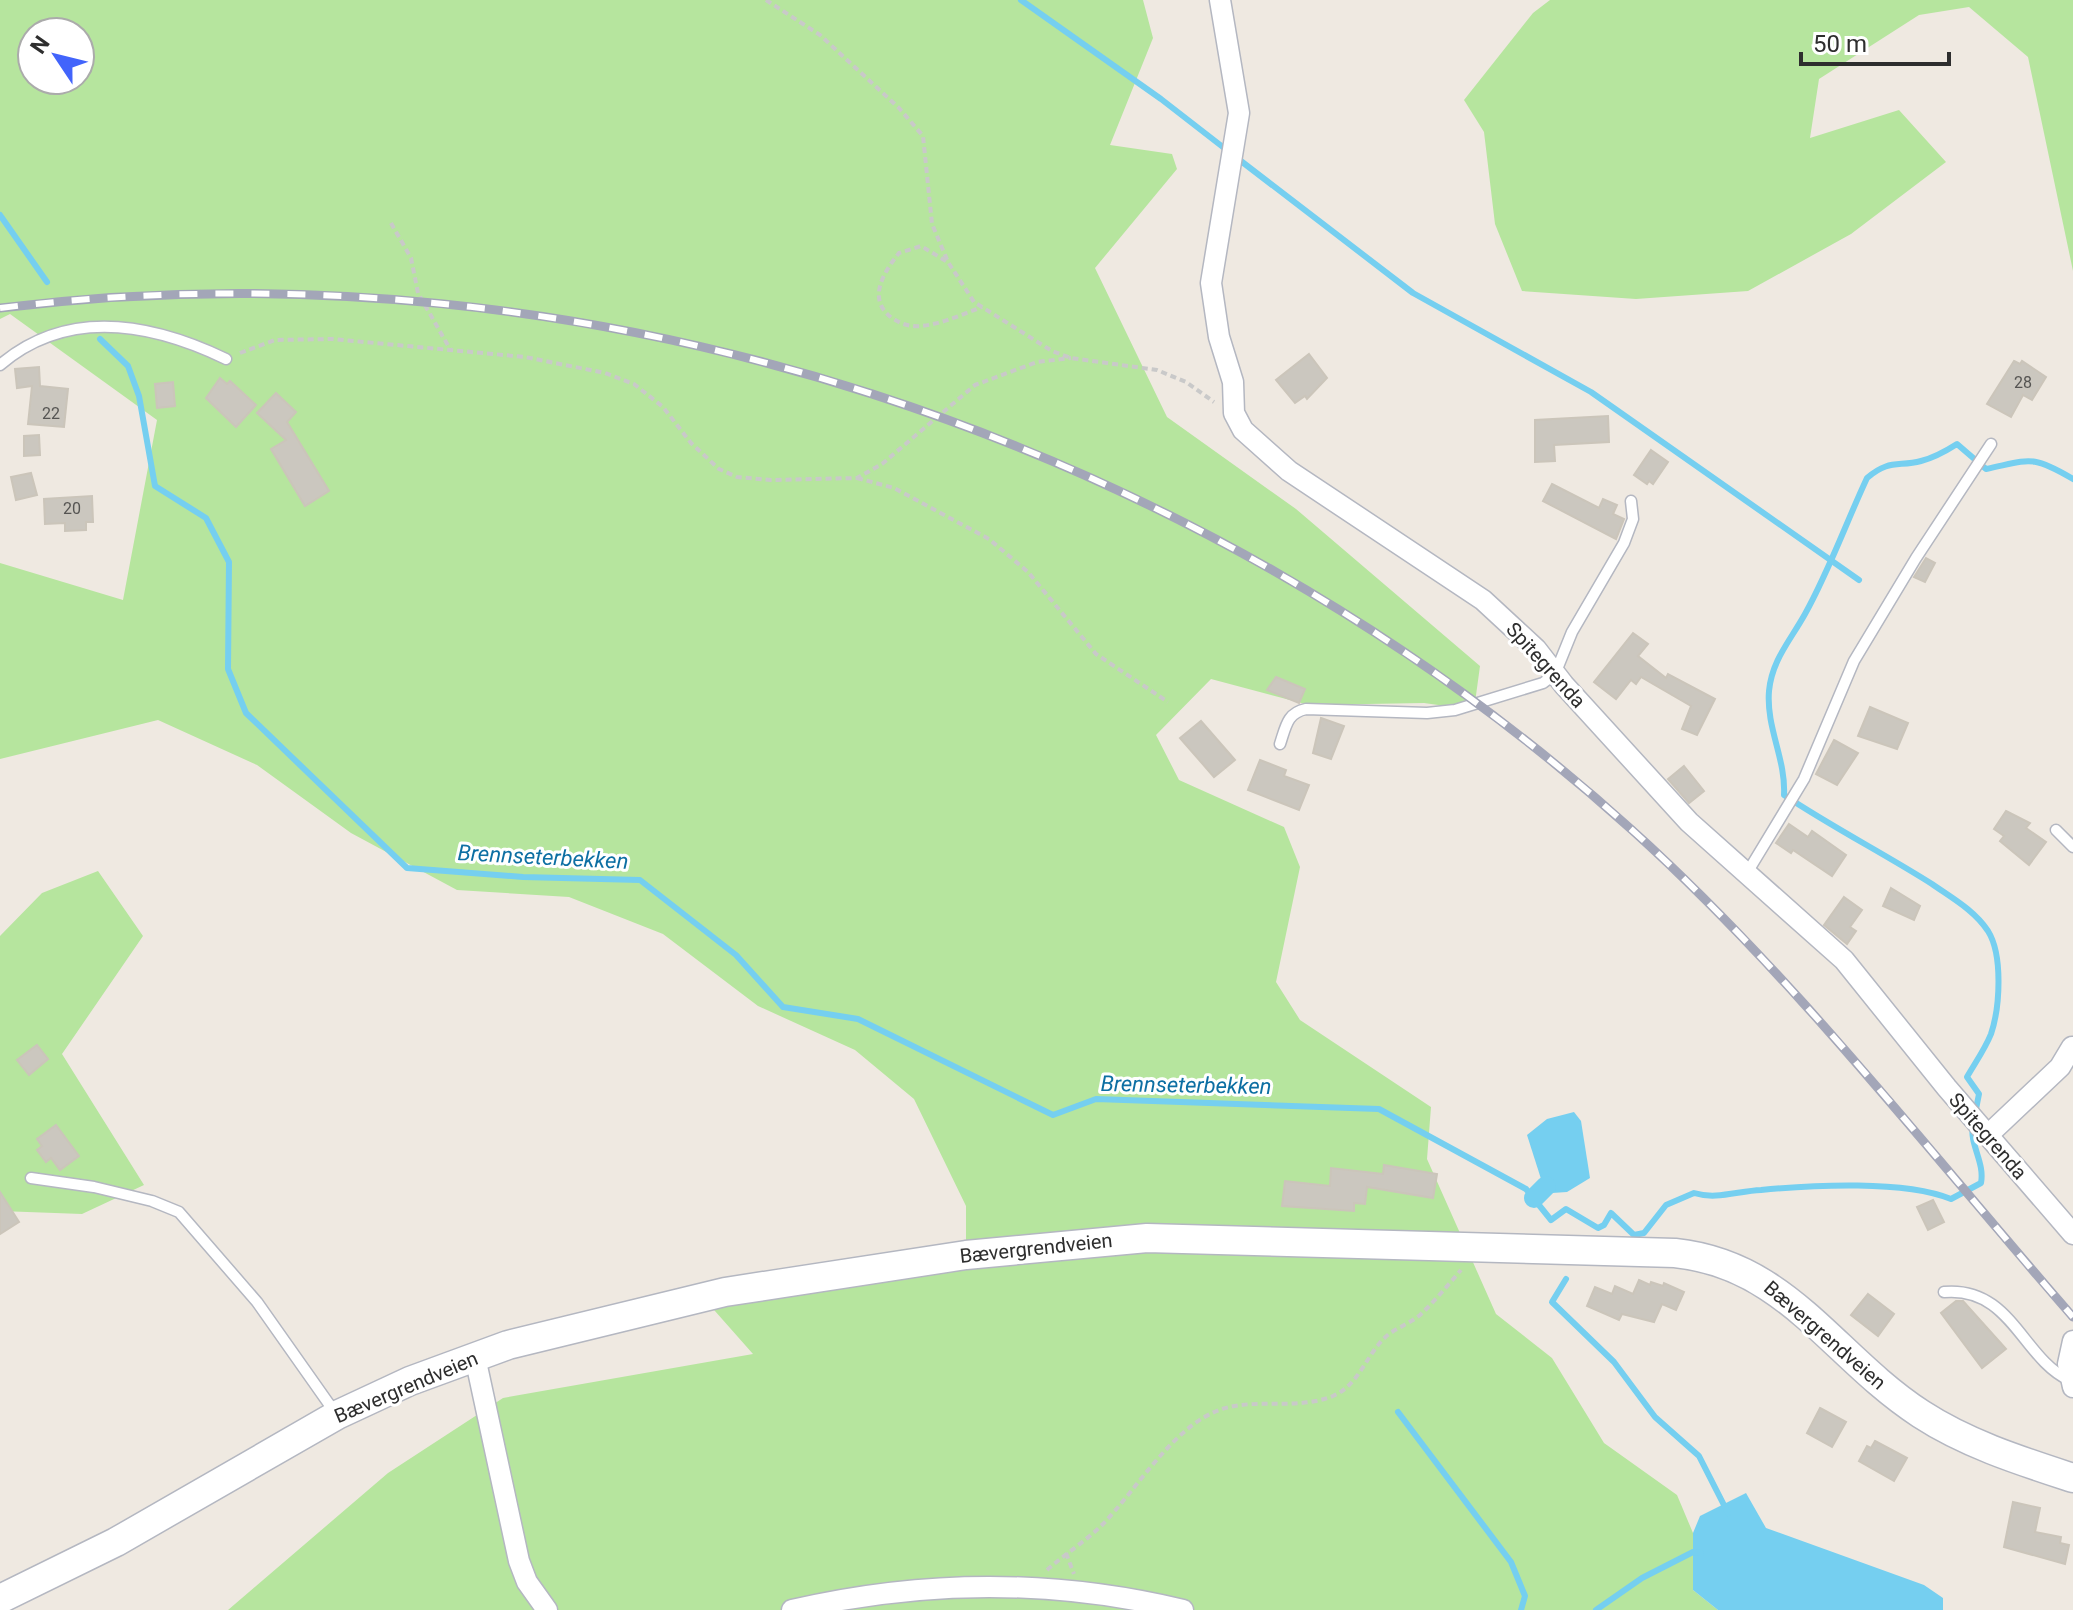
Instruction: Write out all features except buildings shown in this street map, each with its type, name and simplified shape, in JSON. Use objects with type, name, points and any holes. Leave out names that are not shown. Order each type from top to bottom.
[{"type":"main road","name":"Bævergrendveien","points":[[0,1599],[116,1542],[337,1415],[410,1381],[537,1337],[725,1292],[834,1273],[1077,1243],[1178,1237],[1675,1253],[1724,1261],[1767,1283],[1791,1301],[1876,1381],[1923,1415],[1979,1445],[2073,1478]]},
{"type":"street","points":[[1220,0],[1239,113],[1211,283],[1219,337],[1233,382],[1234,413]]},
{"type":"street","name":"Spitegrenda","points":[[1234,413],[1243,430],[1289,471],[1483,600],[1536,649],[1657,790],[1844,960],[2073,1234]]},
{"type":"street","points":[[1988,1135],[2060,1067],[2073,1046]]},
{"type":"street","points":[[2072,1384],[2068,1364],[2073,1341]]},
{"type":"street","points":[[475,1357],[519,1561],[527,1582],[547,1610]]},
{"type":"street","points":[[792,1610],[913,1590],[1027,1588],[1126,1598],[1183,1610]]},
{"type":"lane","points":[[0,365],[42,337],[90,325],[127,326],[201,347],[226,359]]},
{"type":"lane","points":[[1747,873],[1804,779],[1854,661],[1916,558],[1991,444]]},
{"type":"lane","points":[[1280,744],[1294,712],[1306,709],[1412,714],[1455,710],[1543,683],[1555,674],[1572,632],[1624,543],[1633,519],[1631,501]]},
{"type":"lane","points":[[2056,830],[2073,847]]},
{"type":"lane","points":[[31,1178],[94,1187],[152,1201],[179,1212],[250,1293],[337,1415]]},
{"type":"lane","points":[[1944,1292],[1968,1293],[1988,1301],[2072,1384]]},
{"type":"path","points":[[766,0],[820,35],[899,108],[923,136],[932,224],[964,292],[1034,342],[1071,358],[1170,375],[1234,413]]},
{"type":"path","points":[[391,223],[411,258],[418,293],[450,349]]},
{"type":"path","points":[[948,262],[921,246],[899,253],[879,286],[879,302],[888,315],[904,325],[921,326],[982,307]]},
{"type":"path","points":[[226,359],[275,340],[332,339],[525,357],[605,373],[634,384],[663,407],[691,443],[719,469],[737,477],[771,480],[857,478],[894,488],[989,539],[1028,572],[1096,654],[1168,702]]},
{"type":"path","points":[[857,478],[882,464],[975,385],[1037,362],[1071,358]]},
{"type":"path","points":[[1027,1588],[1104,1522],[1129,1489],[1184,1432],[1218,1410],[1252,1405],[1296,1405],[1333,1396],[1346,1388],[1370,1362],[1378,1345],[1429,1306],[1481,1247]]},
{"type":"green space","points":[[0,0],[1143,0],[1153,38],[1110,145],[1172,154],[1177,169],[1095,268],[1167,417],[1296,509],[1480,666],[1474,710],[1424,703],[1309,705],[1211,679],[1156,735],[1179,780],[1284,827],[1300,867],[1276,982],[1300,1020],[1431,1107],[1427,1159],[1496,1314],[1552,1358],[1604,1443],[1677,1495],[1693,1533],[1693,1590],[1718,1610],[228,1610],[388,1473],[503,1398],[753,1354],[707,1302],[966,1246],[966,1206],[914,1099],[855,1050],[758,1006],[663,934],[569,897],[457,890],[351,833],[257,765],[158,720],[0,759],[0,563],[123,600],[157,420],[10,314],[0,319]]},
{"type":"green space","points":[[1550,0],[2073,0],[2073,271],[2028,57],[1969,7],[1919,15],[1819,79],[1810,138],[1899,110],[1946,162],[1851,234],[1748,291],[1636,299],[1522,291],[1495,224],[1484,132],[1464,100],[1533,13]]},
{"type":"green space","points":[[98,871],[143,936],[62,1054],[144,1185],[82,1214],[0,1211],[0,936],[42,893]]},
{"type":"water","points":[[1574,1112],[1581,1121],[1590,1178],[1567,1192],[1552,1193],[1542,1182],[1527,1135],[1547,1119]]},
{"type":"water","points":[[1746,1493],[1766,1528],[1924,1585],[1943,1598],[1943,1610],[1718,1610],[1693,1590],[1693,1533],[1700,1516]]},
{"type":"waterway","points":[[1021,0],[1161,99],[1228,151]]},
{"type":"waterway","points":[[1237,158],[1413,293],[1591,392],[1859,580]]},
{"type":"waterway","points":[[0,215],[47,282]]},
{"type":"waterway","name":"Brennseterbekken","points":[[100,339],[128,366],[139,396],[155,486],[206,518],[229,562],[228,669],[246,713],[407,868],[523,877],[640,880],[736,955],[783,1007],[858,1019],[1053,1115],[1096,1099],[1379,1109],[1526,1189],[1551,1220],[1566,1209],[1598,1228],[1604,1225],[1611,1213],[1634,1235],[1644,1233],[1666,1205],[1694,1193],[1719,1195],[1782,1188],[1884,1186],[1951,1199],[1981,1183],[1973,1125]]},
{"type":"waterway","points":[[1975,1114],[1979,1094],[1967,1077],[1991,1034],[1996,1010],[1998,967],[1993,941],[1969,911],[1932,884],[1784,795],[1782,769],[1770,718],[1769,691],[1778,660],[1814,598],[1867,478],[1875,472],[1888,466],[1926,460],[1957,444],[1986,469],[2012,463],[2039,462],[2073,479]]},
{"type":"waterway","points":[[1534,1198],[1546,1186]]},
{"type":"waterway","name":"Brennseterbekken","points":[[1566,1279],[1552,1302],[1614,1362],[1655,1417],[1699,1456],[1728,1513]]},
{"type":"waterway","points":[[1398,1412],[1511,1562],[1525,1596],[1521,1610]]},
{"type":"waterway","points":[[1596,1610],[1642,1578],[1693,1552],[1701,1553]]},
{"type":"railway","points":[[0,308],[220,294],[441,304],[659,337],[872,394],[1078,472],[1275,572],[1460,691],[1632,830],[1692,886],[1805,1005],[2073,1317]]}]
